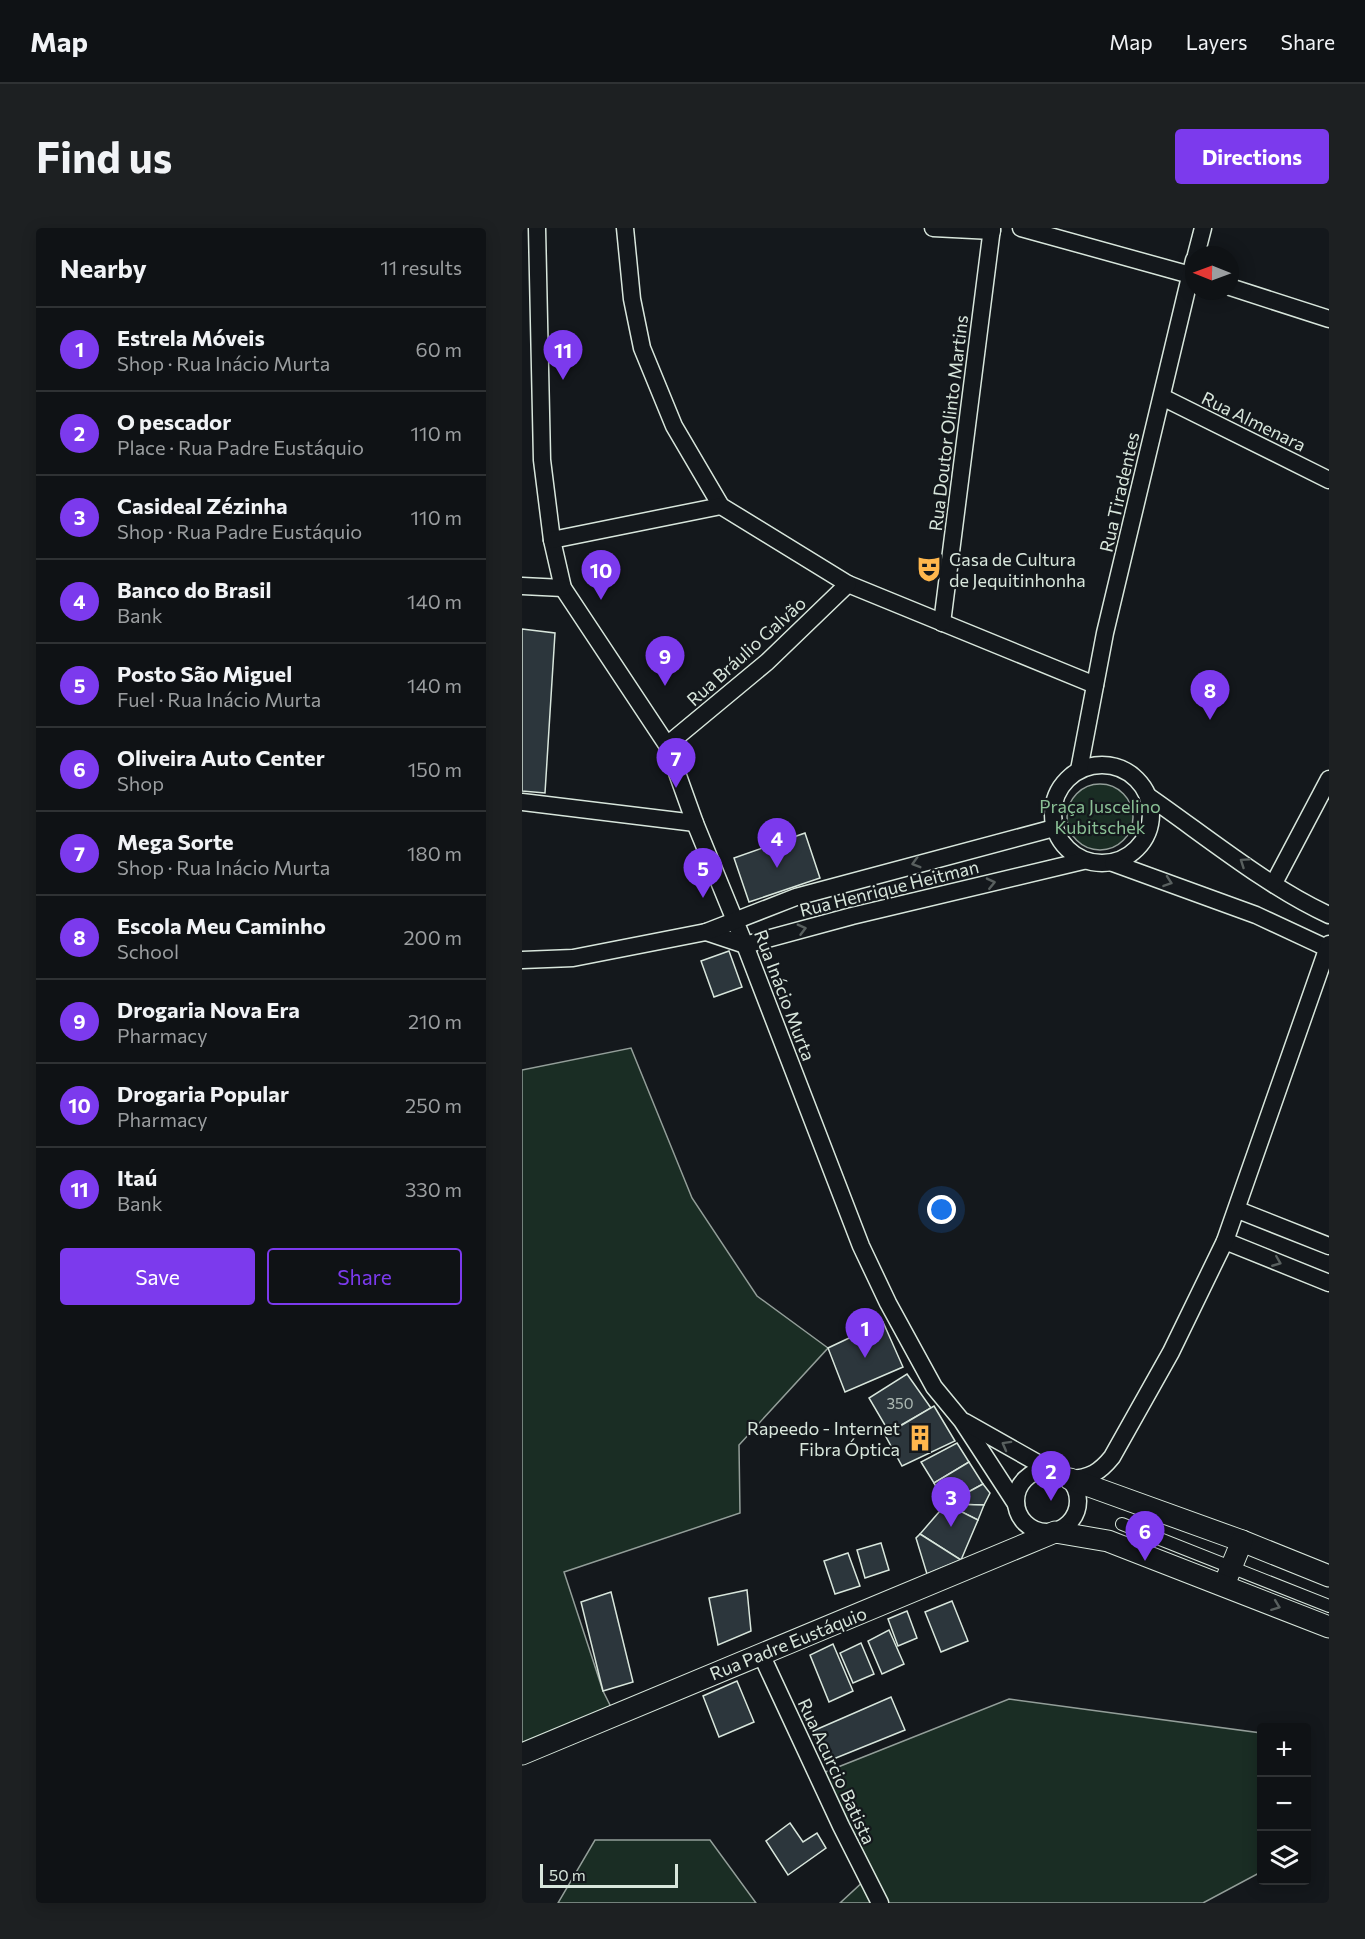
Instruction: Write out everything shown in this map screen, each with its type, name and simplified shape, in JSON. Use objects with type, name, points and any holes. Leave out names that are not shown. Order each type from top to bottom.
[{"type":"street","points":[[522,586],[563,588],[552,540],[542,460],[537,228]]},
{"type":"street","points":[[625,228],[632,299],[642,348],[674,426],[721,506],[848,584],[1095,685]]},
{"type":"street","points":[[933,228],[992,229]]},
{"type":"street","points":[[1021,228],[1185,268]]},
{"type":"street","points":[[1198,246],[1203,228]]},
{"type":"street","name":"Rua Doutor Olinto Martins","points":[[942,623],[992,229]]},
{"type":"street","points":[[1239,290],[1329,319]]},
{"type":"street","name":"Rua Tiradentes","points":[[1079,770],[1095,685],[1185,300]]},
{"type":"street","name":"Rua Almenara","points":[[1161,397],[1329,480]]},
{"type":"street","points":[[552,540],[721,506]]},
{"type":"street","name":"Rua Bráulio Galvão","points":[[668,746],[767,662],[848,584]]},
{"type":"street","name":"Rua Inácio Murta","points":[[563,588],[668,746],[695,823],[735,919],[861,1246],[911,1350],[934,1387],[962,1420]]},
{"type":"street","points":[[1148,796],[1152,813],[1145,838],[1128,857],[1113,863],[1098,864],[1083,861],[1070,854],[1060,842],[1054,828],[1052,811],[1056,794],[1065,780],[1079,770],[1095,765],[1111,765],[1134,777],[1148,796],[1274,883],[1329,915]]},
{"type":"street","points":[[1274,883],[1329,779]]},
{"type":"street","points":[[522,802],[695,823]]},
{"type":"street","name":"Rua Henrique Heitman","points":[[522,960],[573,958],[706,932],[796,897],[940,856],[1054,828]]},
{"type":"street","name":"Rua Henrique Heitman","points":[[706,932],[745,945],[852,916],[1083,861]]},
{"type":"street","points":[[1070,1479],[1085,1478],[1101,1470],[1112,1456],[1171,1352],[1225,1241],[1238,1210],[1328,947],[1256,915],[1113,863]]},
{"type":"street","points":[[1238,1210],[1329,1246]]},
{"type":"street","points":[[1225,1241],[1329,1283]]},
{"type":"street","points":[[962,1420],[1070,1479],[1242,1541],[1329,1576]]},
{"type":"street","points":[[962,1420],[1016,1504],[1025,1524],[1044,1533],[1065,1528],[1078,1511],[1079,1500],[1070,1479]]},
{"type":"street","points":[[1016,1504],[1021,1483],[1029,1475],[1050,1470]]},
{"type":"street","points":[[1329,1598],[1123,1521],[1329,1606]]},
{"type":"street","points":[[1054,1532],[1108,1541],[1329,1627]]},
{"type":"street","name":"Rua Padre Eustáquio","points":[[522,1754],[1054,1532]]},
{"type":"street","points":[[1224,1585],[1242,1541]]},
{"type":"street","name":"Rua Acurcio Batista","points":[[761,1654],[841,1826],[880,1903]]},
{"type":"green space","name":"Praça Juscelino Kubitschek","points":[[1100,784],[1113,786],[1128,799],[1133,817],[1131,830],[1118,845],[1100,850],[1087,848],[1072,835],[1067,817],[1069,804],[1082,789]]},
{"type":"green space","points":[[631,1048],[692,1198],[757,1296],[828,1348],[739,1445],[740,1513],[564,1572],[603,1691],[615,1715],[522,1756],[522,1070]]},
{"type":"green space","points":[[1009,1699],[1257,1732],[1257,1874],[1203,1903],[840,1903],[867,1878],[823,1773]]},
{"type":"green space","points":[[595,1840],[710,1840],[756,1903],[558,1903]]},
{"type":"building","points":[[522,629],[555,633],[545,793],[522,791]]},
{"type":"building","points":[[805,833],[820,878],[749,902],[734,858]]},
{"type":"building","points":[[729,951],[742,987],[714,997],[701,961]]},
{"type":"building","points":[[883,1322],[903,1367],[845,1392],[828,1348]]},
{"type":"building","points":[[907,1374],[931,1408],[889,1432],[869,1398]]},
{"type":"building","name":"Rapeedo - Internet Fibra Óptica","points":[[934,1406],[955,1441],[902,1466],[885,1435]]},
{"type":"building","points":[[957,1443],[969,1462],[934,1483],[921,1462]]},
{"type":"building","points":[[969,1462],[983,1484],[946,1504],[934,1483]]},
{"type":"building","points":[[983,1484],[990,1493],[984,1505],[946,1504]]},
{"type":"building","points":[[946,1504],[984,1505],[978,1520]]},
{"type":"building","points":[[946,1504],[978,1520],[961,1560],[920,1534]]},
{"type":"building","points":[[920,1534],[961,1560],[927,1574],[916,1538]]},
{"type":"building","points":[[881,1543],[889,1570],[865,1578],[857,1550]]},
{"type":"building","points":[[848,1553],[860,1586],[835,1594],[824,1561]]},
{"type":"building","points":[[747,1590],[751,1631],[718,1645],[709,1598]]},
{"type":"building","points":[[611,1592],[633,1682],[603,1691],[581,1602]]},
{"type":"building","points":[[952,1601],[968,1641],[941,1652],[925,1612]]},
{"type":"building","points":[[907,1611],[917,1638],[898,1646],[888,1619]]},
{"type":"building","points":[[889,1630],[904,1664],[882,1674],[868,1641]]},
{"type":"building","points":[[861,1643],[874,1674],[853,1683],[840,1653]]},
{"type":"building","points":[[833,1644],[853,1691],[829,1702],[810,1655]]},
{"type":"building","points":[[737,1681],[754,1722],[719,1737],[703,1696]]},
{"type":"building","points":[[891,1697],[905,1730],[826,1762],[813,1731]]},
{"type":"building","points":[[790,1823],[803,1842],[817,1833],[826,1848],[788,1875],[766,1841]]},
{"type":"place","name":"Itaú","points":[[563,380]]},
{"type":"place","name":"Casa de Cultura de Jequitinhonha","points":[[929,569]]},
{"type":"place","name":"Drogaria Popular","points":[[601,600]]},
{"type":"place","name":"Drogaria Nova Era","points":[[665,686]]},
{"type":"place","name":"Escola Meu Caminho","points":[[1210,720]]},
{"type":"place","name":"Mega Sorte","points":[[676,788]]},
{"type":"place","name":"Banco do Brasil","points":[[777,868]]},
{"type":"place","name":"Posto São Miguel","points":[[703,898]]},
{"type":"place","name":"Estrela Móveis","points":[[865,1358]]},
{"type":"place","name":"Rapeedo - Internet Fibra Óptica","points":[[920,1438]]},
{"type":"place","name":"O pescador","points":[[1051,1501]]},
{"type":"place","name":"Casideal Zézinha","points":[[951,1527]]},
{"type":"place","name":"Oliveira Auto Center","points":[[1145,1561]]}]
